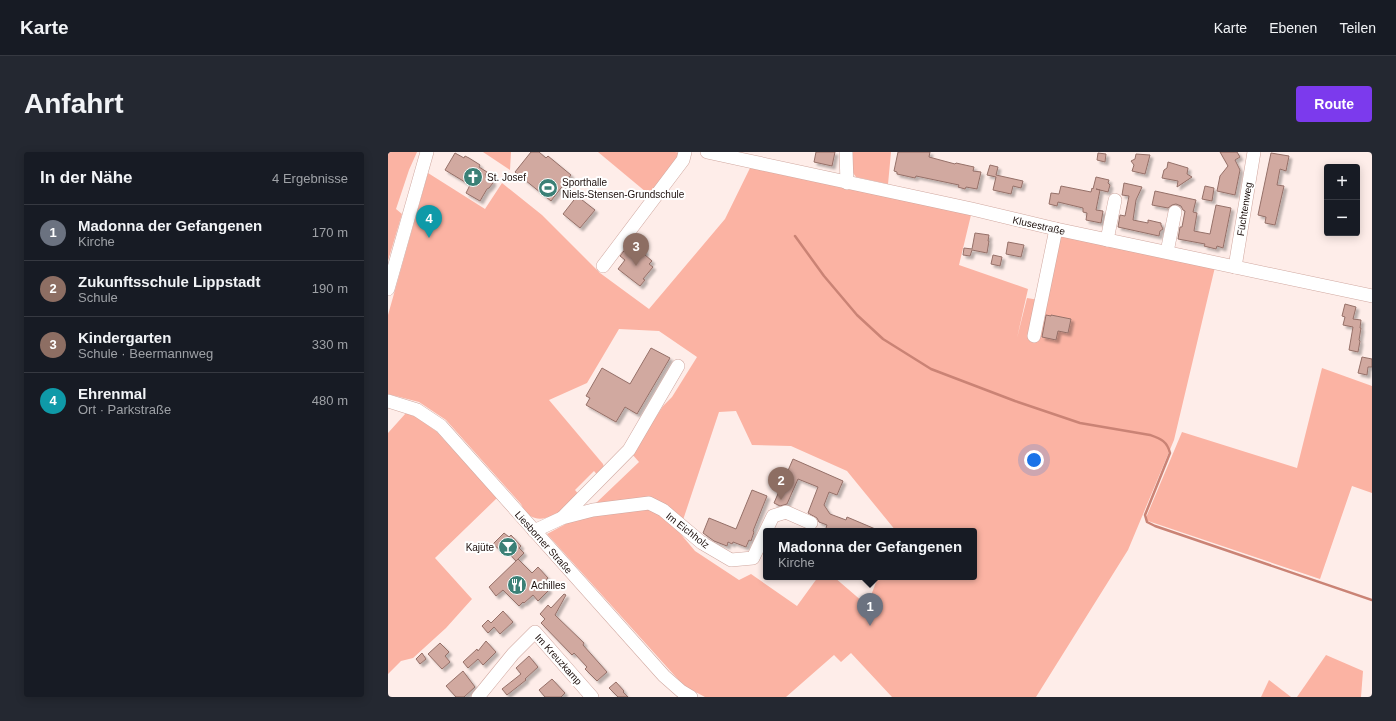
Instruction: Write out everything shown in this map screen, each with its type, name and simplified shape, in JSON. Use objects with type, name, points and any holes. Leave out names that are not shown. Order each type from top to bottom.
[{"type":"street","points":[[388,289],[427,152]]},
{"type":"street","points":[[603,266],[683,160],[685,152]]},
{"type":"street","name":"Klusestraße","points":[[707,152],[972,209],[1056,229],[1372,296]]},
{"type":"street","points":[[846,152],[848,183]]},
{"type":"street","name":"Füchtenweg","points":[[1235,267],[1254,152]]},
{"type":"street","points":[[1107,240],[1115,200]]},
{"type":"street","points":[[1167,252],[1175,212]]},
{"type":"street","points":[[1034,336],[1056,229]]},
{"type":"street","name":"Im Eichholz","points":[[562,518],[628,450],[678,366]]},
{"type":"street","name":"Liesborner Straße","points":[[388,401],[417,410],[441,426],[682,695]]},
{"type":"street","name":"Im Eichholz","points":[[534,531],[562,518],[593,510],[649,503],[663,510],[702,543],[731,560],[753,558],[763,536]]},
{"type":"street","name":"Im Eichholz","points":[[767,528],[772,516],[786,512],[811,523]]},
{"type":"street","name":"Im Kreuzkamp","points":[[478,697],[512,654],[535,632],[592,697]]},
{"type":"shaded area","points":[[388,152],[417,152],[409,170],[396,209],[402,214],[388,261]]},
{"type":"shaded area","points":[[483,152],[511,152],[510,170]]},
{"type":"shaded area","points":[[598,152],[675,152],[681,153],[652,197]]},
{"type":"shaded area","points":[[850,152],[891,152],[888,184],[856,177],[851,170]]},
{"type":"shaded area","points":[[750,168],[971,215],[959,265],[1028,289],[1017,338],[1027,298],[1045,301],[1059,235],[1215,267],[1174,440],[1128,550],[1036,697],[892,697],[851,653],[841,662],[834,655],[786,697],[705,697],[684,686],[547,534],[577,518],[595,504],[639,462],[632,454],[663,406],[672,397],[697,357],[659,331],[619,329],[587,383],[549,400],[603,464],[605,470],[599,477],[594,471],[575,490],[580,496],[566,508],[549,517],[541,519],[533,518],[527,513],[521,504],[446,420],[419,402],[388,394],[388,315],[428,173],[485,209],[502,183],[542,215],[600,273],[649,309],[725,219]],"holes":[[[736,411],[752,445],[791,446],[847,471],[894,528],[977,528],[977,580],[877,580],[870,598],[863,602],[837,580],[816,580],[797,606],[751,574],[739,580],[695,551],[679,532],[719,412]]]},
{"type":"shaded area","points":[[1322,368],[1372,386],[1372,493],[1352,486],[1320,579],[1145,520],[1182,432],[1297,468]]},
{"type":"shaded area","points":[[406,413],[416,417],[436,431],[497,498],[435,558],[472,599],[446,628],[413,658],[401,661],[388,674],[388,433]]},
{"type":"shaded area","points":[[1326,655],[1363,671],[1361,697],[1297,697]]},
{"type":"shaded area","points":[[1269,680],[1291,697],[1261,697]]},
{"type":"building","name":"Sporthalle Niels-Stensen-Grundschule","points":[[531,152],[539,152],[546,158],[548,156],[571,175],[551,201],[515,172]]},
{"type":"building","points":[[816,152],[835,152],[832,166],[814,162]]},
{"type":"building","points":[[898,152],[930,152],[929,157],[974,167],[973,171],[981,172],[977,189],[966,187],[965,189],[958,187],[959,185],[916,176],[915,178],[897,174],[897,172],[894,171]]},
{"type":"building","points":[[1220,152],[1237,152],[1240,157],[1235,160],[1240,170],[1235,195],[1217,191],[1220,176],[1228,166]]},
{"type":"building","name":"St. Josef","points":[[455,153],[464,158],[465,156],[480,165],[479,167],[487,172],[485,175],[491,178],[493,183],[487,189],[480,201],[466,193],[470,185],[445,170]]},
{"type":"building","points":[[1098,153],[1106,154],[1105,162],[1097,160]]},
{"type":"building","points":[[1271,153],[1289,156],[1286,171],[1280,169],[1277,185],[1284,186],[1275,225],[1265,223],[1266,217],[1258,215]]},
{"type":"building","points":[[1136,154],[1150,155],[1145,174],[1132,171],[1134,165],[1131,161],[1135,159]]},
{"type":"building","points":[[1168,162],[1188,168],[1187,174],[1192,177],[1177,187],[1178,181],[1162,178]]},
{"type":"building","points":[[990,165],[998,167],[996,175],[1023,181],[1021,188],[1013,186],[1011,194],[993,190],[996,177],[987,175]]},
{"type":"building","points":[[1096,177],[1109,180],[1108,183],[1110,185],[1108,192],[1100,190],[1096,210],[1103,211],[1101,223],[1086,220],[1087,213],[1083,212],[1083,208],[1058,202],[1057,206],[1049,204],[1051,193],[1059,194],[1061,186],[1091,192]]},
{"type":"building","points":[[1124,183],[1142,187],[1136,200],[1133,220],[1148,223],[1148,220],[1161,223],[1163,229],[1160,231],[1159,236],[1118,227],[1120,215],[1125,216],[1129,196],[1122,195]]},
{"type":"building","points":[[1205,186],[1214,188],[1212,201],[1202,199]]},
{"type":"building","points":[[1155,191],[1196,200],[1193,212],[1197,213],[1194,231],[1210,234],[1216,205],[1231,208],[1223,248],[1217,246],[1216,249],[1204,246],[1205,244],[1178,239],[1185,211],[1181,206],[1176,204],[1168,208],[1152,205]]},
{"type":"building","points":[[577,196],[595,210],[580,228],[563,214]]},
{"type":"building","points":[[975,233],[989,235],[987,253],[972,250],[970,256],[963,255],[964,248],[972,249]]},
{"type":"building","points":[[1008,242],[1024,245],[1021,257],[1006,254]]},
{"type":"building","points":[[633,246],[638,250],[640,248],[646,252],[644,254],[652,261],[649,264],[653,267],[643,279],[645,280],[640,286],[618,269],[625,260],[620,256],[627,247],[630,250]]},
{"type":"building","points":[[993,255],[1002,257],[1000,266],[991,264]]},
{"type":"building","points":[[1345,304],[1356,307],[1353,319],[1361,320],[1358,352],[1349,350],[1353,327],[1343,325],[1345,317],[1342,316]]},
{"type":"building","points":[[1046,315],[1071,319],[1068,333],[1058,331],[1056,340],[1042,337]]},
{"type":"building","points":[[651,348],[670,358],[637,414],[625,407],[616,422],[586,405],[590,398],[586,396],[602,368],[630,384]]},
{"type":"building","points":[[1362,357],[1372,359],[1372,367],[1368,367],[1367,375],[1358,373]]},
{"type":"building","points":[[793,459],[843,481],[837,495],[829,492],[824,505],[830,514],[846,520],[847,517],[873,528],[826,528],[827,525],[819,522],[817,518],[808,513],[818,487],[798,479],[787,504],[780,506],[774,503]]},
{"type":"building","points":[[752,490],[767,496],[753,531],[751,541],[749,540],[746,547],[733,542],[732,544],[728,542],[727,546],[714,541],[703,533],[709,518],[736,529]]},
{"type":"building","name":"Kajüte","points":[[504,533],[509,537],[511,535],[521,546],[519,548],[524,553],[516,561],[504,548],[501,551],[493,544]]},
{"type":"building","name":"Achilles","points":[[518,559],[532,573],[538,567],[548,578],[542,583],[549,590],[538,601],[533,595],[519,606],[503,590],[496,596],[489,587]]},
{"type":"building","points":[[564,594],[566,595],[555,615],[584,643],[583,645],[607,672],[597,681],[585,669],[587,667],[574,653],[572,655],[541,623],[545,619],[540,614],[548,605],[551,608]]},
{"type":"building","points":[[503,611],[513,622],[500,634],[494,627],[488,633],[482,626],[488,620],[491,623]]},
{"type":"building","points":[[486,641],[496,652],[483,665],[478,659],[468,668],[463,662],[477,649],[478,651]]},
{"type":"building","points":[[440,643],[449,652],[445,656],[450,662],[442,669],[428,654]]},
{"type":"building","points":[[422,653],[426,659],[420,664],[416,659]]},
{"type":"building","points":[[529,656],[538,667],[525,679],[526,680],[507,695],[502,689],[521,674],[516,668]]},
{"type":"building","points":[[463,671],[475,687],[464,697],[456,697],[446,686]]},
{"type":"building","points":[[552,679],[565,693],[561,697],[545,697],[539,690]]},
{"type":"building","points":[[616,682],[628,697],[618,697],[609,688]]},
{"type":"waterway","points":[[795,236],[824,276],[857,315],[883,339],[931,369],[1015,401],[1080,423],[1150,435],[1163,441],[1170,453],[1145,515],[1147,522],[1372,600]]},
{"type":"place","name":"St. Josef","points":[[473,177]]},
{"type":"place","name":"Sporthalle Niels-Stensen-Grundschule","points":[[548,188]]},
{"type":"place","name":"Ehrenmal","points":[[429,238]]},
{"type":"place","name":"Kindergarten","points":[[636,266]]},
{"type":"place","name":"Zukunftsschule Lippstadt","points":[[781,500]]},
{"type":"place","name":"Kajüte","points":[[508,547]]},
{"type":"place","name":"Achilles","points":[[517,585]]},
{"type":"place","name":"Madonna der Gefangenen","points":[[870,626]]}]
